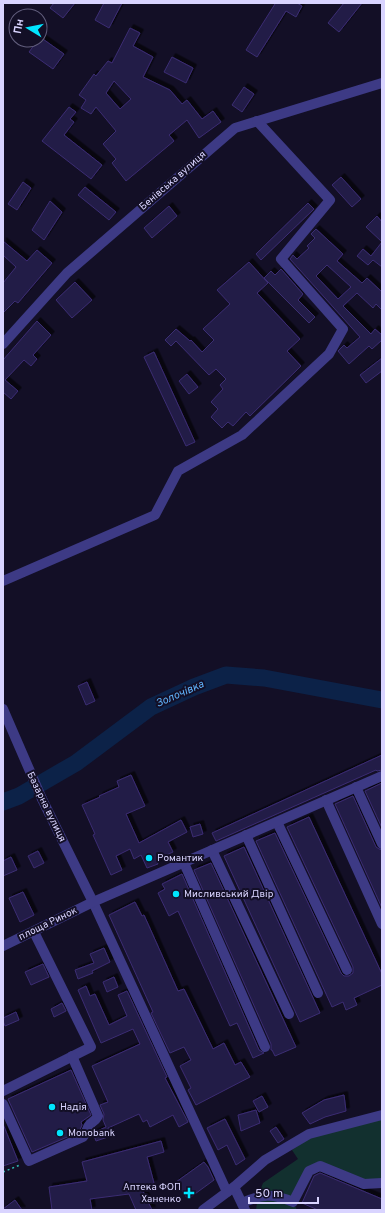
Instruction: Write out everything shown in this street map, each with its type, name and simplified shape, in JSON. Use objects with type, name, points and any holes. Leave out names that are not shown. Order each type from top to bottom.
[{"type":"street","name":"Бенівська вулиця","points":[[3,344],[73,268],[235,128],[382,83]]},
{"type":"street","points":[[3,581],[155,515],[178,471],[242,435],[329,354],[343,329],[280,260],[330,200],[257,121]]},
{"type":"street","name":"Базарна вулиця","points":[[3,709],[42,799],[231,1189],[243,1206]]},
{"type":"street","name":"площа Ринок","points":[[3,946],[93,902],[382,776]]},
{"type":"street","points":[[356,787],[382,844]]},
{"type":"street","points":[[326,800],[382,924]]},
{"type":"street","points":[[277,822],[347,970]]},
{"type":"street","points":[[246,835],[318,993]]},
{"type":"street","points":[[212,850],[288,1014]]},
{"type":"street","points":[[184,862],[265,1047]]},
{"type":"street","points":[[3,1091],[91,1047],[34,932]]},
{"type":"street","points":[[3,1104],[29,1161],[83,1137],[89,1126],[97,1118],[97,1112],[72,1056]]},
{"type":"street","points":[[202,1210],[231,1189],[265,1160],[309,1134],[382,1115]]},
{"type":"street","points":[[243,1206],[258,1196],[266,1196],[282,1197],[295,1206],[309,1171],[320,1166],[364,1184],[382,1183]]},
{"type":"path","points":[[3,1172],[29,1161]]},
{"type":"green space","points":[[382,1119],[382,1183],[364,1184],[320,1166],[309,1171],[293,1202],[297,1210],[256,1210],[258,1196],[263,1183],[298,1159],[292,1150],[311,1137]]},
{"type":"building","points":[[54,3],[75,3],[63,18],[50,8]]},
{"type":"building","points":[[104,3],[122,3],[109,28],[95,20]]},
{"type":"building","points":[[274,3],[297,3],[302,6],[296,17],[286,11],[257,57],[246,50],[275,4]]},
{"type":"building","points":[[344,3],[362,3],[339,32],[328,23]]},
{"type":"building","points":[[130,28],[140,33],[133,46],[153,57],[143,77],[170,90],[182,104],[187,100],[202,119],[213,111],[221,122],[199,138],[187,120],[169,135],[174,141],[126,181],[112,163],[116,159],[103,144],[116,131],[96,107],[91,114],[81,108],[86,100],[79,95],[94,74],[96,76],[108,61],[112,63]],"holes":[[[114,81],[131,99],[120,109],[106,93]]]},
{"type":"building","points":[[48,43],[64,54],[53,69],[29,52],[32,48],[48,48]]},
{"type":"building","points":[[172,57],[193,68],[186,83],[164,72]]},
{"type":"building","points":[[244,87],[254,94],[242,112],[232,105]]},
{"type":"building","points":[[69,107],[76,112],[70,119],[74,122],[64,135],[102,165],[91,179],[42,141]]},
{"type":"building","points":[[341,177],[361,199],[352,207],[332,185]]},
{"type":"building","points":[[23,182],[31,188],[17,210],[8,204]]},
{"type":"building","points":[[85,187],[116,212],[109,220],[78,195]]},
{"type":"building","points":[[50,201],[62,212],[44,240],[32,230]]},
{"type":"building","points":[[308,203],[314,209],[261,260],[256,254]]},
{"type":"building","points":[[169,206],[177,216],[152,238],[144,228]]},
{"type":"building","points":[[377,216],[382,222],[382,242],[366,227]]},
{"type":"building","points":[[316,229],[343,254],[337,261],[362,283],[367,278],[382,292],[382,310],[376,304],[373,308],[357,293],[343,306],[371,334],[375,329],[382,335],[382,340],[372,349],[369,346],[349,364],[338,351],[344,345],[347,348],[360,337],[290,259],[293,255],[297,259],[309,248],[307,246],[315,238],[311,234]],"holes":[[[327,265],[351,287],[338,299],[316,276]]]},
{"type":"building","points":[[3,241],[27,261],[37,250],[52,263],[18,303],[15,301],[3,313],[3,283],[16,267],[3,255]]},
{"type":"building","points":[[382,242],[382,267],[373,260],[368,265],[357,256],[363,249],[371,256]]},
{"type":"building","points":[[249,262],[268,283],[257,293],[300,339],[287,351],[301,366],[250,416],[246,412],[233,426],[228,422],[222,428],[211,417],[218,409],[211,402],[223,389],[220,385],[226,379],[216,369],[209,375],[176,341],[171,346],[165,340],[176,329],[190,341],[191,340],[202,352],[214,340],[203,329],[230,304],[217,290]]},
{"type":"building","points":[[281,269],[303,294],[298,300],[315,317],[309,323],[264,278],[271,271],[275,275]]},
{"type":"building","points":[[75,282],[92,300],[72,318],[56,300]]},
{"type":"building","points":[[37,321],[51,335],[33,355],[37,359],[31,366],[24,360],[5,380],[18,391],[11,399],[3,392],[3,360]]},
{"type":"building","points":[[154,352],[195,442],[186,446],[144,357]]},
{"type":"building","points":[[382,358],[382,371],[366,383],[360,375]]},
{"type":"building","points":[[187,374],[198,387],[189,394],[179,381]]},
{"type":"building","points":[[87,682],[95,701],[86,705],[78,686]]},
{"type":"building","points":[[382,755],[382,770],[376,770],[216,841],[212,833]]},
{"type":"building","points":[[131,775],[145,806],[126,814],[139,843],[181,820],[187,832],[168,842],[173,852],[156,860],[158,864],[147,868],[141,855],[134,859],[130,849],[116,856],[122,870],[111,875],[93,835],[95,834],[82,805],[119,787],[117,781]]},
{"type":"building","points":[[382,783],[382,828],[365,791]]},
{"type":"building","points":[[353,796],[376,847],[382,850],[382,908],[335,804]]},
{"type":"building","points":[[309,817],[382,974],[382,985],[354,998],[357,1005],[346,1010],[343,1002],[332,1007],[256,841],[275,833],[341,973],[344,976],[349,976],[353,973],[353,967],[287,827]]},
{"type":"building","points":[[200,824],[203,834],[193,837],[190,827]]},
{"type":"building","points":[[244,847],[320,1013],[300,1022],[224,856]]},
{"type":"building","points":[[38,851],[44,863],[34,868],[28,856]]},
{"type":"building","points":[[11,857],[17,870],[3,876],[3,861]]},
{"type":"building","points":[[211,863],[296,1047],[275,1056],[271,1050],[271,1044],[194,870]]},
{"type":"building","points":[[182,874],[259,1050],[264,1053],[253,1058],[237,1023],[230,1026],[178,911],[169,916],[158,893],[165,889],[162,884]]},
{"type":"building","points":[[23,892],[34,915],[20,922],[9,898]]},
{"type":"building","points":[[135,902],[142,916],[144,915],[178,991],[184,989],[213,1049],[224,1043],[235,1065],[241,1062],[250,1077],[196,1105],[188,1090],[191,1088],[180,1066],[191,1060],[184,1047],[170,1053],[151,1013],[153,1012],[109,915]]},
{"type":"building","points":[[104,948],[110,962],[92,971],[93,973],[78,979],[75,970],[94,963],[90,954]]},
{"type":"building","points":[[43,964],[49,977],[31,985],[25,972]]},
{"type":"building","points":[[114,977],[118,987],[107,992],[103,982]]},
{"type":"building","points":[[86,986],[90,996],[95,994],[109,1025],[127,1016],[118,995],[127,991],[167,1077],[165,1078],[188,1122],[179,1127],[173,1115],[150,1127],[147,1120],[143,1122],[139,1114],[108,1128],[111,1136],[96,1141],[93,1133],[106,1127],[103,1120],[104,1114],[100,1105],[108,1102],[92,1066],[140,1044],[133,1029],[101,1043],[78,990]]},
{"type":"building","points":[[62,1003],[66,1011],[54,1017],[51,1009]]},
{"type":"building","points":[[16,1012],[19,1020],[5,1026],[3,1018]]},
{"type":"building","name":"Надія","points":[[71,1070],[91,1115],[81,1122],[82,1125],[79,1132],[32,1152],[8,1099]]},
{"type":"building","points":[[344,1095],[346,1111],[325,1117],[310,1124],[302,1113],[324,1100]]},
{"type":"building","points":[[262,1096],[268,1107],[259,1112],[253,1101]]},
{"type":"building","points":[[256,1110],[260,1123],[241,1131],[238,1115]]},
{"type":"building","points":[[225,1119],[245,1159],[236,1165],[227,1145],[218,1150],[207,1128]]},
{"type":"building","points":[[3,1124],[18,1161],[3,1166]]},
{"type":"building","points":[[276,1127],[284,1139],[278,1143],[270,1131]]},
{"type":"building","points":[[161,1141],[164,1152],[147,1157],[154,1183],[141,1187],[152,1210],[136,1210],[129,1194],[90,1199],[92,1210],[52,1210],[49,1187],[87,1181],[82,1162]]},
{"type":"building","points":[[204,1162],[214,1180],[188,1199],[176,1182]]},
{"type":"building","points":[[320,1173],[382,1199],[382,1210],[318,1210],[302,1203],[314,1176]]},
{"type":"building","points":[[15,1200],[22,1210],[3,1210],[3,1209]]},
{"type":"waterway","name":"Золочівка","points":[[3,802],[19,796],[76,763],[151,707],[194,687],[226,675],[264,678],[382,700]]},
{"type":"place","name":"Романтик","points":[[149,858]]},
{"type":"place","name":"Мисливський Двір","points":[[176,894]]},
{"type":"place","name":"Надія","points":[[52,1107]]},
{"type":"place","name":"Monobank","points":[[60,1133]]},
{"type":"place","name":"Аптека ФОП Ханенко","points":[[189,1193]]}]
